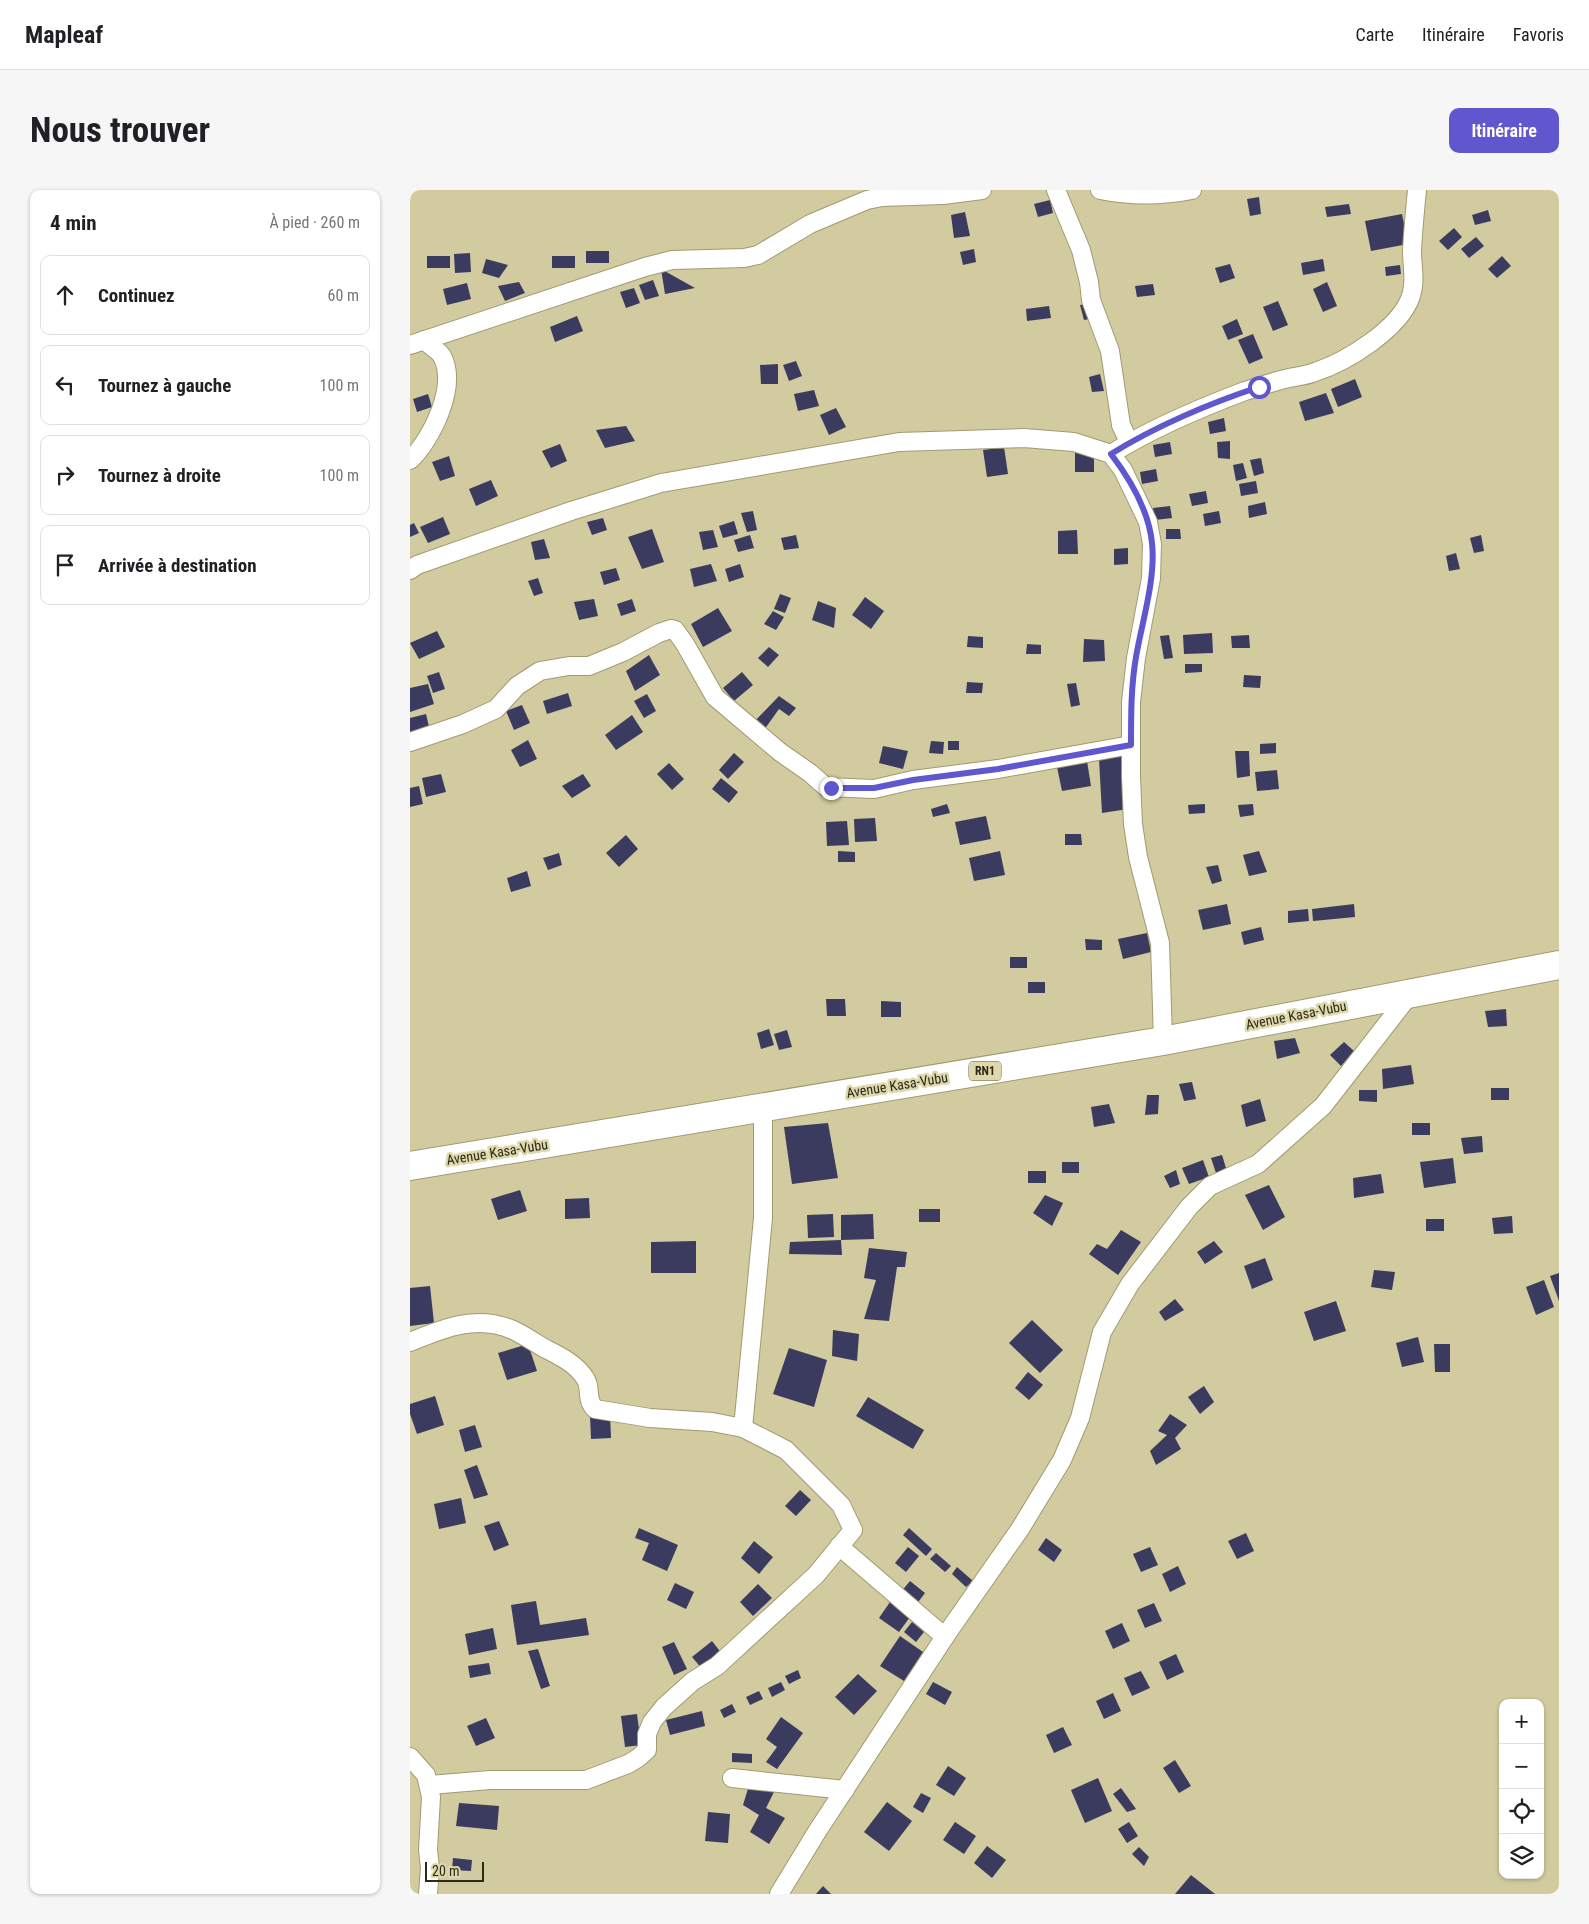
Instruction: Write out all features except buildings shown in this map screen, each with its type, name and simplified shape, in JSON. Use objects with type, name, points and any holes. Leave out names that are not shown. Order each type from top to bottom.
[{"type":"highway","name":"Avenue Kasa-Vubu","points":[[410,1166],[1164,1041],[1559,965]]},
{"type":"street","points":[[417,343],[645,267],[672,260],[744,258],[758,255],[810,224],[868,200],[882,197],[943,196],[982,190]]},
{"type":"street","points":[[1056,190],[1081,250],[1089,282],[1091,300],[1110,351],[1121,425],[1129,442]]},
{"type":"street","points":[[1100,190],[1129,194],[1186,191]]},
{"type":"street","points":[[1111,454],[1129,442],[1246,391],[1286,378],[1314,373],[1362,349],[1382,333],[1397,319],[1411,296],[1414,278],[1412,251],[1417,190]]},
{"type":"street","points":[[410,460],[418,452],[442,408],[447,386],[446,368],[441,355],[417,343]]},
{"type":"street","points":[[410,570],[417,565],[570,511],[661,483],[899,442],[1024,438],[1074,442],[1111,454],[1123,470],[1148,522],[1152,544],[1151,578],[1133,684],[1131,745],[1133,824],[1138,857],[1160,943],[1164,1041]]},
{"type":"street","points":[[410,742],[463,724],[496,710],[516,686],[540,671],[569,666],[589,666],[672,629],[675,630],[685,644],[715,697],[780,752],[826,787],[874,788],[913,780],[998,769],[1131,745]]},
{"type":"street","points":[[779,1894],[945,1637],[1020,1529],[1062,1460],[1080,1418],[1102,1332],[1130,1284],[1189,1207],[1210,1186],[1258,1164],[1323,1106],[1411,993]]},
{"type":"street","points":[[743,1428],[763,1218],[763,1107]]},
{"type":"street","points":[[410,1342],[442,1329],[482,1322],[513,1330],[563,1357],[578,1369],[587,1379],[590,1403],[596,1409],[650,1418],[712,1422],[743,1428],[786,1450],[841,1505],[853,1530],[816,1575],[717,1666],[693,1681],[664,1707],[652,1722],[647,1734],[646,1750],[628,1764],[586,1780],[422,1779]]},
{"type":"street","points":[[839,1546],[945,1637]]},
{"type":"street","points":[[410,1757],[432,1797],[428,1850],[430,1868],[428,1894]]},
{"type":"street","points":[[732,1778],[845,1790]]},
{"type":"route","points":[[831,788],[864,790],[913,780],[998,769],[1131,745],[1131,702],[1136,658],[1151,578],[1152,544],[1148,522],[1123,470],[1111,454],[1129,442],[1202,409],[1259,387]]}]
